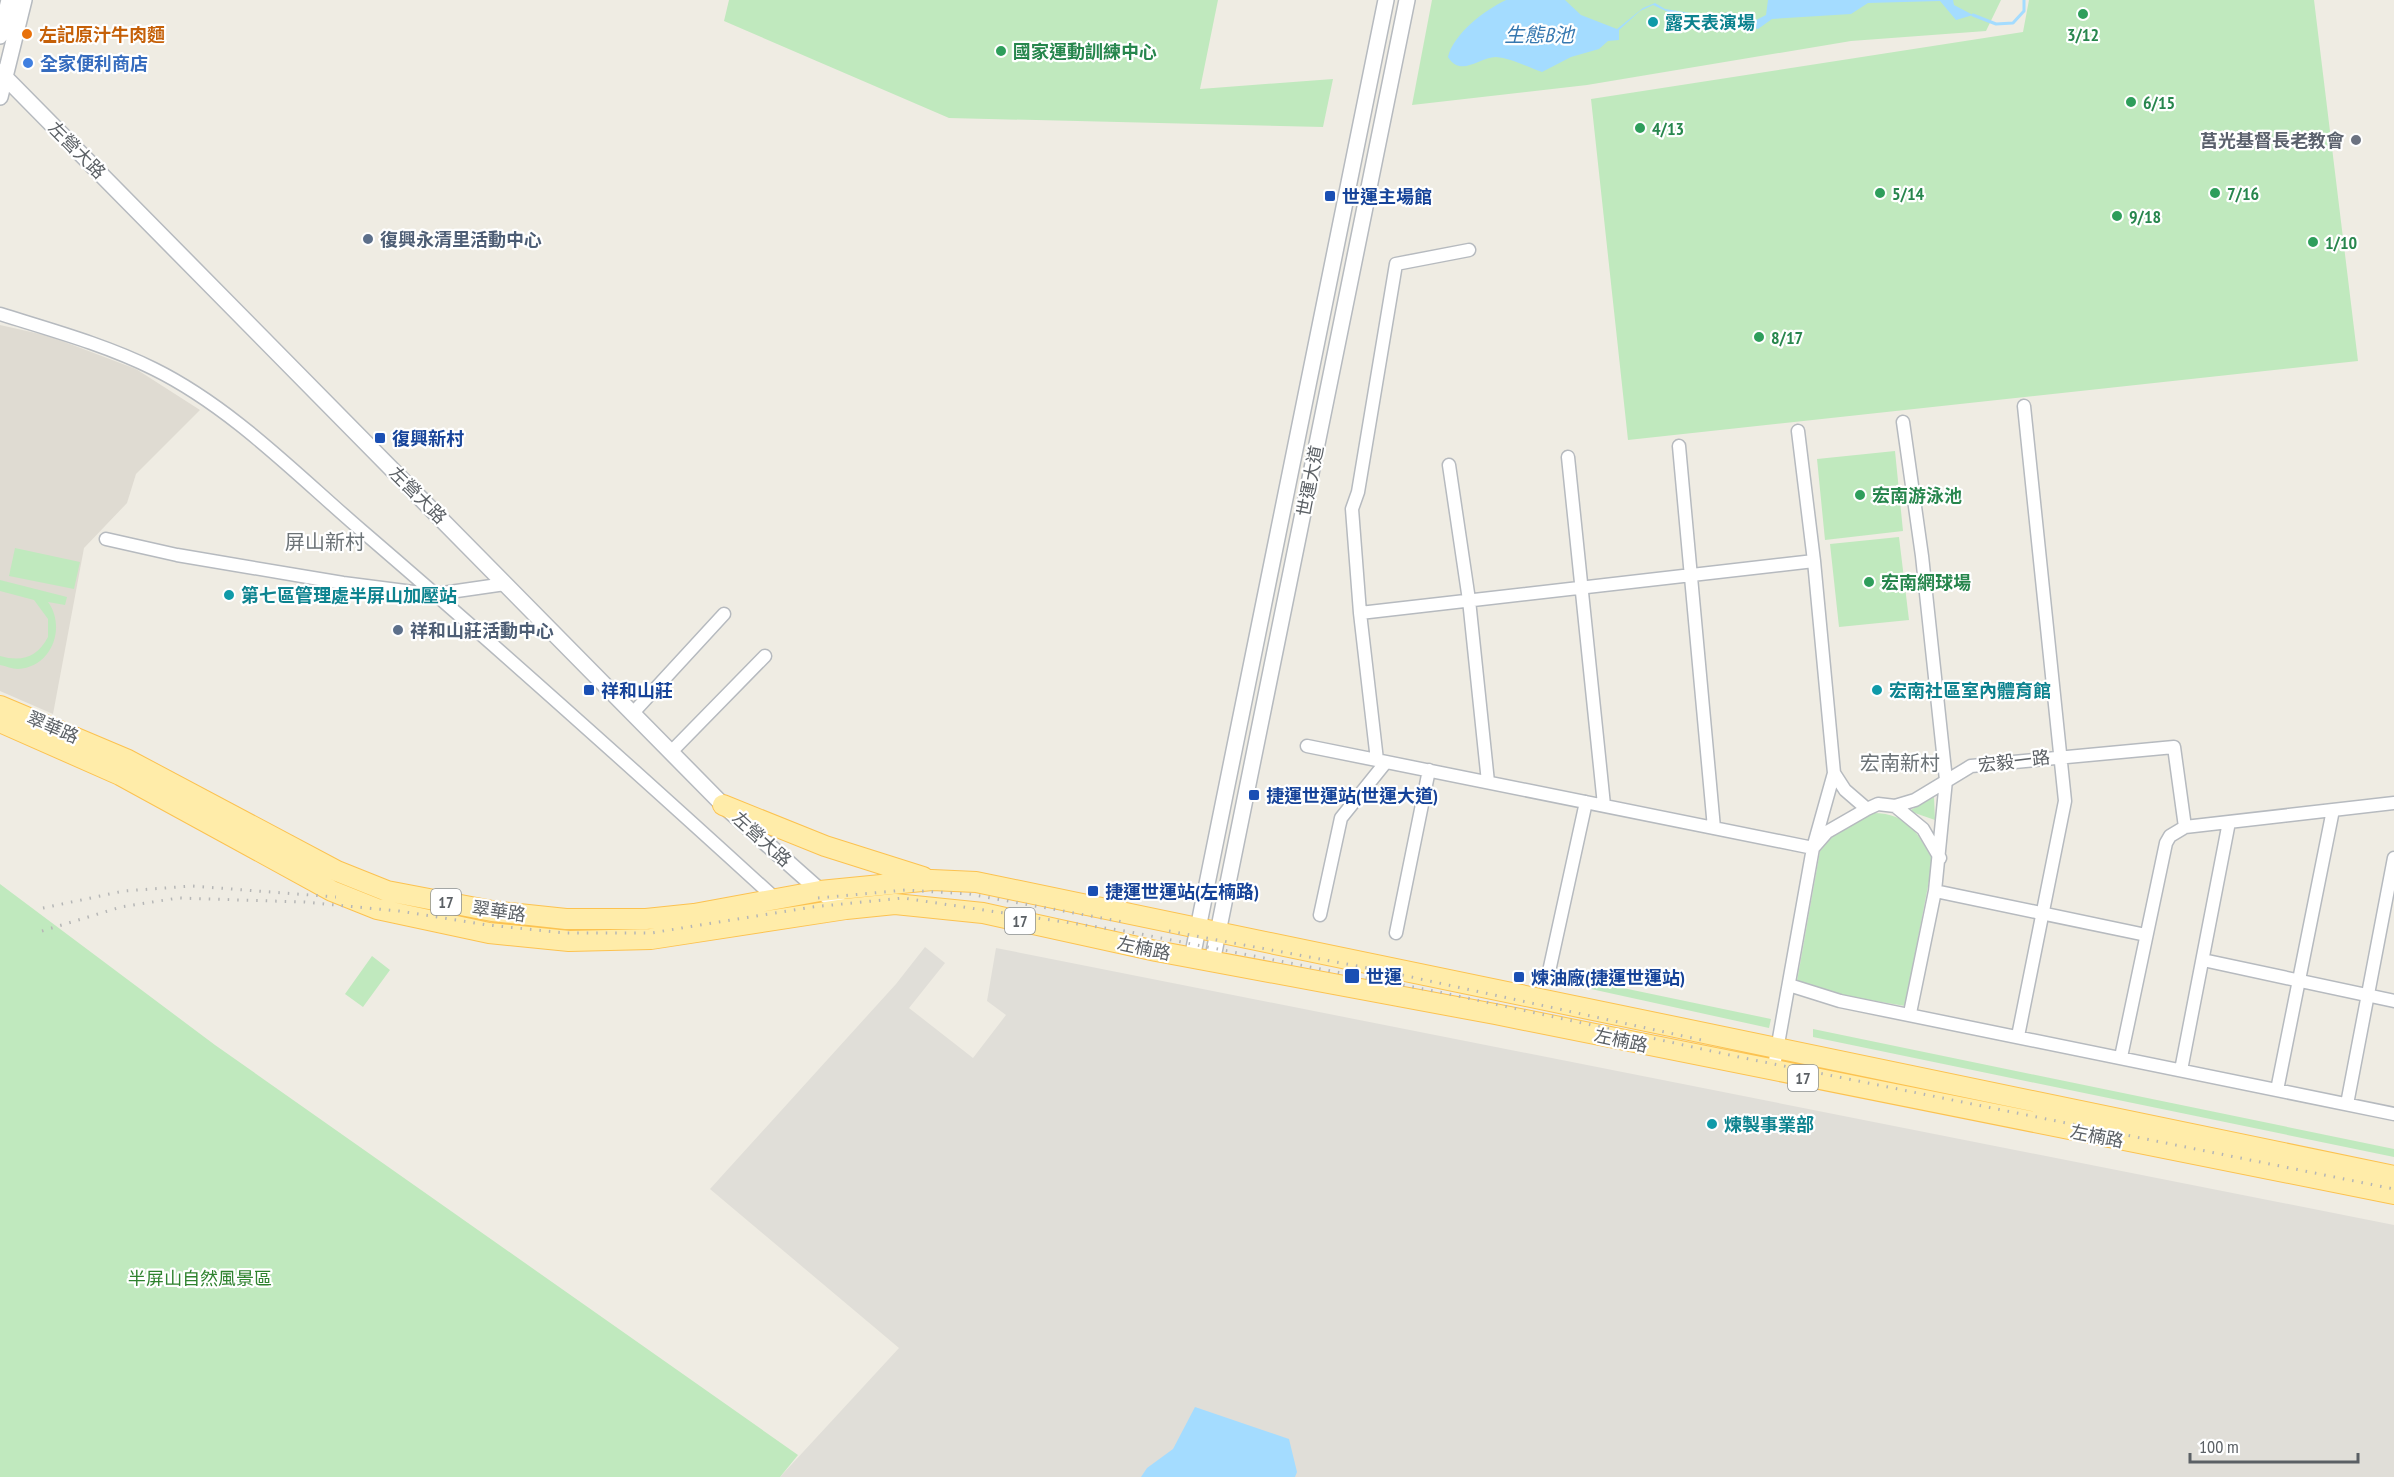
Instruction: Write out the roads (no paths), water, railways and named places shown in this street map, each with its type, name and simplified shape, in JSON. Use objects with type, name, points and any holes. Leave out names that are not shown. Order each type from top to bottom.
[{"type":"main road","name":"翠華路","points":[[0,705],[128,760],[337,871],[387,891],[492,911],[566,920],[646,919],[820,891],[932,880]]},
{"type":"main road","name":"翠華路","points":[[0,722],[120,776],[332,891],[377,909],[489,933],[569,941],[651,939],[846,909]]},
{"type":"main road","points":[[723,805],[825,846],[932,880]]},
{"type":"main road","name":"左楠路","points":[[932,880],[976,882],[1219,931],[1778,1050],[2394,1176]]},
{"type":"main road","name":"左楠路","points":[[846,909],[895,904],[983,914],[1212,962],[1484,1012],[1773,1072],[2394,1194]]},
{"type":"street","points":[[0,36],[9,0]]},
{"type":"street","points":[[0,97],[2,75],[24,0]]},
{"type":"street","name":"世運大道","points":[[1192,958],[1386,0]]},
{"type":"street","name":"世運大道","points":[[1212,962],[1407,0]]},
{"type":"street","name":"左營大路","points":[[2,75],[723,805],[820,891],[846,909]]},
{"type":"street","points":[[1320,915],[1341,818],[1382,761],[1359,613],[1352,509],[1358,492],[1396,264],[1469,250]]},
{"type":"street","points":[[0,314],[60,333],[148,366],[213,406],[436,594],[795,916]]},
{"type":"street","points":[[2018,1036],[2065,801],[2024,406]]},
{"type":"street","points":[[1903,422],[1922,556],[1946,780],[1935,891],[1910,1013]]},
{"type":"street","points":[[1773,1072],[1813,848],[1834,773],[1814,561],[1798,431]]},
{"type":"street","points":[[1679,446],[1714,828]]},
{"type":"street","points":[[1568,457],[1604,805]]},
{"type":"street","points":[[1449,465],[1469,600],[1488,782]]},
{"type":"street","points":[[106,539],[177,555],[343,583],[436,594],[505,584]]},
{"type":"street","points":[[1359,613],[1814,561]]},
{"type":"street","points":[[632,714],[724,614]]},
{"type":"street","points":[[671,752],[765,656]]},
{"type":"street","points":[[1307,746],[1813,848]]},
{"type":"street","name":"宏毅一路","points":[[1813,848],[1827,832],[1867,809],[1878,804],[1895,806],[1915,800],[1977,764],[2174,747],[2185,827]]},
{"type":"street","points":[[1396,933],[1429,770]]},
{"type":"street","points":[[1834,773],[1845,790],[1867,809]]},
{"type":"street","points":[[1548,976],[1586,802]]},
{"type":"street","points":[[2121,1058],[2166,843],[2177,830],[2185,827],[2394,803]]},
{"type":"street","points":[[1895,806],[1923,829],[1940,858]]},
{"type":"street","points":[[2277,1090],[2333,810]]},
{"type":"street","points":[[2181,1070],[2229,822]]},
{"type":"street","points":[[2346,1104],[2394,858]]},
{"type":"street","points":[[1935,891],[2146,935]]},
{"type":"street","points":[[2203,960],[2394,1001]]},
{"type":"street","points":[[1789,985],[1840,1001],[1910,1013],[2394,1114]]},
{"type":"water","name":"生態B池","points":[[1506,0],[1565,0],[1581,15],[1617,29],[1643,8],[1655,3],[1665,9],[1715,17],[1728,12],[1754,21],[1766,15],[1768,0],[1953,0],[1954,5],[1973,15],[1956,20],[1940,1],[1868,3],[1851,14],[1772,19],[1758,29],[1731,20],[1715,22],[1668,12],[1653,5],[1640,11],[1619,30],[1619,40],[1608,41],[1599,49],[1571,57],[1542,72],[1496,57],[1464,66],[1453,63],[1448,57],[1451,48],[1463,31],[1480,16]]},
{"type":"water","points":[[1195,1407],[1289,1439],[1297,1472],[1295,1477],[1141,1477],[1147,1468],[1173,1449]]},
{"type":"waterway","points":[[1973,15],[1996,24],[2013,23],[2024,11],[2024,0]]},
{"type":"railway","points":[[43,908],[124,891],[192,886],[336,897]]},
{"type":"railway","points":[[818,898],[905,890],[969,894],[1124,922]]},
{"type":"railway","points":[[42,931],[121,907],[178,898],[304,902],[399,911],[488,925],[565,933],[651,933],[812,907],[903,898],[1125,931],[1439,992],[1739,1057],[2394,1189]]},
{"type":"railway","points":[[1169,931],[1379,970],[1706,1041]]},
{"type":"place","name":"3/12","points":[[2083,14]]},
{"type":"place","name":"露天表演場","points":[[1653,22]]},
{"type":"place","name":"左記原汁牛肉麵","points":[[27,34]]},
{"type":"place","name":"國家運動訓練中心","points":[[1001,51]]},
{"type":"place","name":"全家便利商店","points":[[28,63]]},
{"type":"place","name":"6/15","points":[[2131,102]]},
{"type":"place","name":"4/13","points":[[1640,128]]},
{"type":"place","name":"莒光基督長老教會","points":[[2356,140]]},
{"type":"place","name":"5/14","points":[[1880,193]]},
{"type":"place","name":"7/16","points":[[2215,193]]},
{"type":"place","name":"世運主場館","points":[[1330,196]]},
{"type":"place","name":"9/18","points":[[2117,216]]},
{"type":"place","name":"復興永清里活動中心","points":[[368,239]]},
{"type":"place","name":"1/10","points":[[2313,242]]},
{"type":"place","name":"8/17","points":[[1759,337]]},
{"type":"place","name":"復興新村","points":[[380,438]]},
{"type":"place","name":"宏南游泳池","points":[[1860,495]]},
{"type":"place","name":"宏南網球場","points":[[1869,582]]},
{"type":"place","name":"第七區管理處半屏山加壓站","points":[[229,595]]},
{"type":"place","name":"祥和山莊活動中心","points":[[398,630]]},
{"type":"place","name":"祥和山莊","points":[[589,690]]},
{"type":"place","name":"宏南社區室內體育館","points":[[1877,690]]},
{"type":"place","name":"捷運世運站(世運大道)","points":[[1254,795]]},
{"type":"place","name":"捷運世運站(左楠路)","points":[[1093,891]]},
{"type":"place","name":"世運","points":[[1352,976]]},
{"type":"place","name":"煉油廠(捷運世運站)","points":[[1519,977]]},
{"type":"place","name":"煉製事業部","points":[[1712,1124]]},
{"type":"district","name":"屏山新村","points":[[325,542]]},
{"type":"district","name":"宏南新村","points":[[1900,763]]},
{"type":"park label","name":"半屏山自然風景區","points":[[200,1278]]}]
